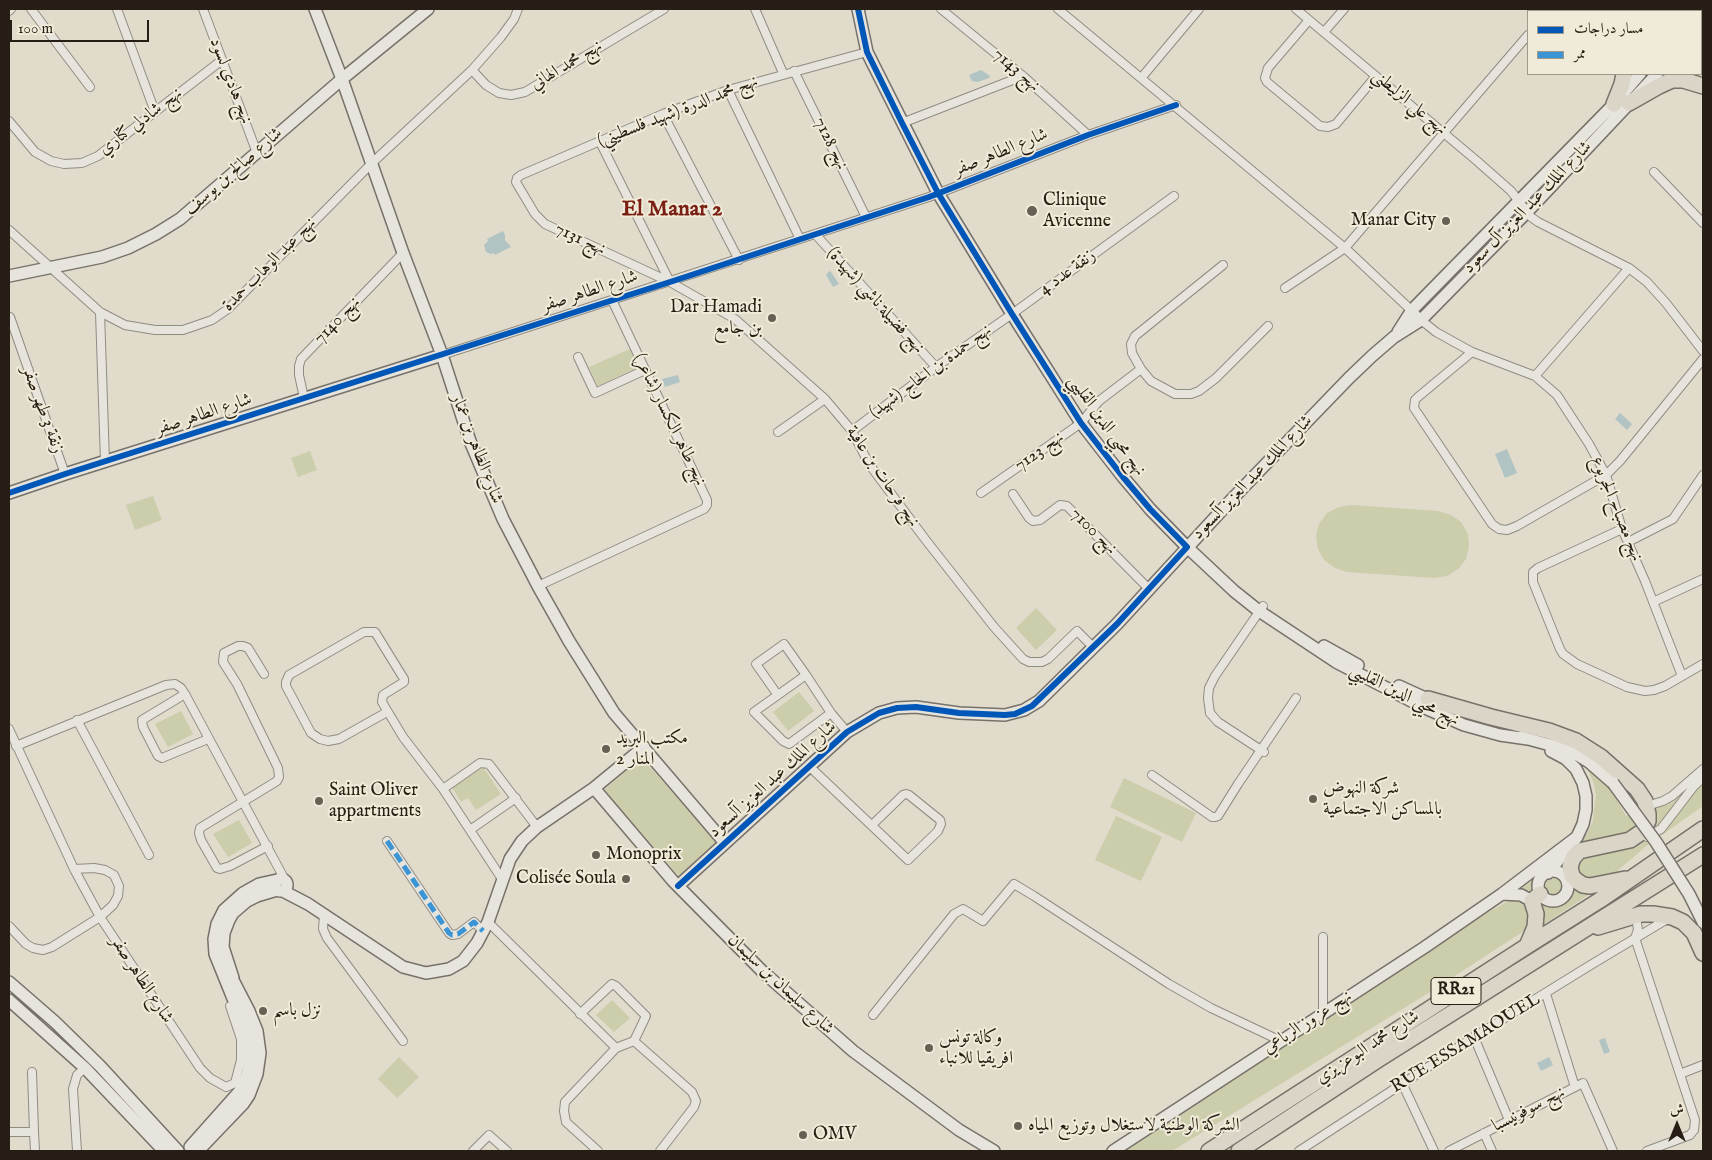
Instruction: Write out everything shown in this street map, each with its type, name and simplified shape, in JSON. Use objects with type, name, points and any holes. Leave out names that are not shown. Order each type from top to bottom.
[{"type":"highway","points":[[1624,75],[1622,103],[1672,80],[1683,80],[1703,86]]},
{"type":"highway","points":[[1428,699],[1549,731],[1576,741],[1601,757],[1637,789],[1646,806],[1648,821],[1639,834],[1630,840],[1579,851],[1571,862],[1569,878],[1583,885],[1590,886],[1634,877]]},
{"type":"highway","name":"شارع محمد البوعزيزي","points":[[1209,1151],[1634,877],[1703,829]]},
{"type":"highway","name":"شارع محمد البوعزيزي","points":[[1240,1151],[1379,1059],[1703,855]]},
{"type":"highway","points":[[1527,946],[1535,927],[1536,898]]},
{"type":"highway","points":[[1576,934],[1628,917],[1653,914],[1672,917],[1683,922],[1694,933],[1703,953]]},
{"type":"street","points":[[31,9],[90,87]]},
{"type":"street","points":[[117,9],[154,112]]},
{"type":"street","name":"نهج هادي لسود","points":[[203,9],[258,153]]},
{"type":"street","name":"شارع الطاهر بن عمار","points":[[314,9],[342,79],[403,253],[442,355],[470,441],[503,519],[538,586],[590,677],[614,713],[725,843]]},
{"type":"street","name":"شارع صالح بن يوسف","points":[[9,276],[102,257],[128,248],[180,219],[342,79],[428,9]]},
{"type":"street","name":"نهج عبد الوهاب حمدة","points":[[9,230],[100,312],[125,325],[155,330],[183,330],[212,320],[228,309],[372,163],[472,70],[501,37],[514,19],[518,9]]},
{"type":"street","name":"نهج محمد الهاني","points":[[472,70],[486,85],[499,93],[510,95],[525,92],[664,9]]},
{"type":"street","points":[[755,9],[783,73]]},
{"type":"street","name":"نهج محيي الدين القليبي","points":[[858,9],[866,52],[938,193],[1082,423],[1150,509],[1234,591],[1336,662],[1449,719],[1487,732],[1528,739]]},
{"type":"street","name":"نهج 7143","points":[[941,9],[1023,76],[1088,135]]},
{"type":"street","name":"نهج مصباح الجربوع","points":[[1058,9],[1176,105],[1344,248],[1436,332],[1472,352],[1535,376],[1557,395],[1589,444],[1606,475],[1622,529],[1682,676]]},
{"type":"street","points":[[1142,77],[1199,9]]},
{"type":"street","name":"نهج علي الزليطني","points":[[1296,9],[1445,133],[1520,200],[1527,212]]},
{"type":"street","points":[[1324,32],[1344,9]]},
{"type":"street","points":[[1309,20],[1268,68],[1265,78],[1267,82],[1320,126],[1328,127],[1336,124],[1376,76]]},
{"type":"street","points":[[1285,288],[1344,248],[1527,36]]},
{"type":"street","name":"نهج محمد الدرة (شهيد فلسطيني)","points":[[521,175],[663,114],[728,90],[783,73],[866,52]]},
{"type":"street","name":"نهج شادلي كتاري","points":[[9,121],[35,152],[52,161],[64,164],[82,163],[98,156],[222,60]]},
{"type":"street","name":"نهج 7128","points":[[794,71],[866,217]]},
{"type":"street","name":"شارع الملك عبد العزيز آل سعود","points":[[1394,338],[1421,320],[1527,212],[1622,103],[1639,75]]},
{"type":"street","name":"شارع الملك عبد العزيز آل سعود","points":[[1394,338],[1412,310],[1520,200],[1622,103],[1656,75]]},
{"type":"street","points":[[902,123],[1023,76]]},
{"type":"street","points":[[728,90],[800,239]]},
{"type":"street","name":"شارع الطاهر صفر","points":[[9,493],[739,260],[938,193],[1088,135],[1176,105]]},
{"type":"street","points":[[663,114],[739,260]]},
{"type":"street","points":[[600,142],[670,282]]},
{"type":"street","points":[[1654,172],[1703,223]]},
{"type":"street","name":"نهج 7131","points":[[521,175],[517,178],[518,186],[535,214],[545,224],[670,282]]},
{"type":"street","name":"زنقة عدد 4","points":[[1012,314],[1174,196]]},
{"type":"street","points":[[1527,212],[1538,222],[1554,231],[1629,268],[1659,296],[1703,350]]},
{"type":"street","name":"نهج فضيلة ناشي (شهيدة)","points":[[815,234],[936,367]]},
{"type":"street","name":"نهج 7140","points":[[304,398],[299,376],[301,359],[403,253]]},
{"type":"street","points":[[1223,264],[1135,336],[1131,344],[1132,353],[1141,369],[1151,381],[1175,394],[1191,394],[1199,391],[1216,378],[1268,326]]},
{"type":"street","points":[[1535,376],[1629,268]]},
{"type":"street","name":"نهج فرحات بن عافية","points":[[670,282],[735,319],[825,399],[852,431],[877,476],[988,619],[1019,655],[1028,662],[1042,662],[1048,659],[1077,630],[1093,647]]},
{"type":"street","name":"نهج طاهر الكسار (شاعر)","points":[[538,586],[704,509],[707,505],[707,500],[612,300]]},
{"type":"street","points":[[100,312],[105,462]]},
{"type":"street","name":"نهج حمدة بن الحاج (شهيد)","points":[[852,431],[936,367],[1012,314]]},
{"type":"street","name":"زنقة 3 طهر صفر","points":[[10,317],[65,474]]},
{"type":"street","name":"شارع الملك عبد العزيز آلسعود","points":[[678,886],[847,732],[879,713],[897,708],[916,707],[977,715],[1015,714],[1039,701],[1149,589],[1349,378],[1394,338]]},
{"type":"street","points":[[1472,352],[1418,397],[1413,404],[1416,412],[1492,524],[1499,530],[1507,530],[1517,526],[1606,475],[1620,461],[1703,359]]},
{"type":"street","points":[[578,357],[595,393],[645,370]]},
{"type":"street","name":"نهج 7123","points":[[981,493],[1082,423],[1099,401],[1141,369]]},
{"type":"street","points":[[778,432],[825,399]]},
{"type":"street","points":[[1628,542],[1673,519],[1702,478]]},
{"type":"street","name":"نهج 7100","points":[[1013,494],[1033,521],[1040,520],[1060,505],[1067,506],[1149,589]]},
{"type":"street","points":[[1622,529],[1533,572],[1533,582],[1563,654],[1573,662],[1627,687],[1645,691],[1665,686],[1703,664]]},
{"type":"street","points":[[1653,602],[1703,579]]},
{"type":"street","points":[[1261,609],[1215,676],[1208,698],[1210,712],[1218,722],[1262,751]]},
{"type":"street","name":"نهج محيي الدين القليبي","points":[[1261,609],[1371,673],[1472,719],[1528,739],[1565,749],[1589,762],[1613,783],[1656,842],[1689,894],[1703,922]]},
{"type":"street","points":[[387,712],[338,739],[328,741],[320,739],[311,733],[286,686],[286,682],[289,676],[364,632],[375,632],[404,679],[404,682],[382,695],[382,702],[387,712],[403,737],[443,789],[502,879]]},
{"type":"street","points":[[777,694],[756,664],[784,644],[831,713],[847,732]]},
{"type":"street","points":[[264,674],[248,648],[238,646],[224,653],[223,662],[237,684],[278,768],[279,777],[277,781],[243,803],[200,828],[199,833],[217,868],[220,869],[230,866],[268,846]]},
{"type":"street","points":[[806,675],[754,712],[786,744],[793,742],[831,713]]},
{"type":"street","points":[[16,746],[166,685],[175,684],[185,694],[268,846],[282,885],[403,967],[426,974],[442,972],[463,961],[473,950],[485,926],[510,860],[522,841],[537,827],[594,788],[644,747]]},
{"type":"street","points":[[185,694],[142,720],[143,727],[158,756],[162,758],[208,739]]},
{"type":"street","points":[[1152,775],[1215,818],[1296,698]]},
{"type":"street","points":[[77,720],[149,855]]},
{"type":"street","name":"شارع الطاهر صفر","points":[[9,729],[74,869],[100,917],[200,1068],[210,1078],[226,1087],[233,1085],[237,1080],[241,1060],[241,1039],[217,972],[215,954]]},
{"type":"street","points":[[1487,732],[1556,753],[1571,763],[1580,776],[1586,796],[1583,824],[1576,837],[1544,876],[1538,886],[1536,898]]},
{"type":"street","points":[[443,789],[480,763],[485,762],[492,767],[537,827]]},
{"type":"street","points":[[810,767],[872,826],[908,860],[938,831],[940,820],[906,794],[872,826]]},
{"type":"street","points":[[1646,806],[1672,796],[1703,769]]},
{"type":"street","points":[[1630,840],[1646,837],[1661,829],[1694,786],[1703,778]]},
{"type":"street","name":"شارع سليمان بن سليمان","points":[[594,788],[678,886],[762,971],[853,1051],[959,1130],[994,1151]]},
{"type":"street","points":[[470,830],[516,798]]},
{"type":"street","name":"نهج عزوز الرباعي","points":[[1113,1151],[1425,947],[1505,892],[1576,837]]},
{"type":"street","points":[[387,841],[449,934],[458,934],[474,922],[485,926],[616,1048]]},
{"type":"street","points":[[9,926],[26,944],[43,950],[52,947],[100,917],[113,905],[118,896],[119,886],[114,875],[105,870],[94,868],[74,869]]},
{"type":"street","points":[[1505,892],[1550,901],[1558,900],[1566,892],[1569,878],[1556,872],[1544,876]]},
{"type":"street","name":"نهج عزوز الرباعي","points":[[1505,892],[1544,876]]},
{"type":"street","points":[[873,1015],[954,914],[963,909],[983,921],[1014,884],[1169,984],[1211,1008],[1281,1041]]},
{"type":"street","points":[[250,1056],[247,1033],[215,954],[215,931],[224,910],[235,898],[250,888],[282,885]]},
{"type":"street","points":[[194,1149],[239,1092],[247,1075],[252,1045],[252,1034],[223,947],[224,933],[233,913],[247,901],[282,885]]},
{"type":"street","points":[[324,914],[323,929],[327,938],[404,1041]]},
{"type":"street","points":[[1628,917],[1635,919],[1637,923],[1638,930],[1635,938],[1695,1120],[1694,1130],[1690,1135],[1647,1151]]},
{"type":"street","name":"RUE ESSAMAOUEL","points":[[1298,1151],[1474,1037],[1672,917]]},
{"type":"street","points":[[1323,937],[1323,1012]]},
{"type":"street","points":[[9,982],[55,1022],[100,1066],[178,1151]]},
{"type":"street","points":[[194,1149],[243,1104],[252,1089],[257,1074],[260,1053],[257,1031],[234,982]]},
{"type":"street","points":[[580,1014],[610,985],[616,986],[646,1016],[634,1041],[616,1048],[565,1102],[564,1118],[566,1122],[598,1151]]},
{"type":"street","points":[[1546,994],[1575,1086]]},
{"type":"street","points":[[9,1000],[85,1068],[156,1147],[164,1151]]},
{"type":"street","points":[[1474,1037],[1509,1120]]},
{"type":"street","points":[[634,1041],[692,1092],[696,1101],[694,1107],[660,1151]]},
{"type":"street","points":[[1680,1074],[1703,1065]]},
{"type":"street","points":[[77,1151],[73,1089],[77,1075],[85,1068]]},
{"type":"street","points":[[32,1072],[34,1151]]},
{"type":"street","name":"نهج سوفونيسبا","points":[[1449,1151],[1583,1083],[1613,1151]]},
{"type":"street","points":[[1402,1085],[1434,1151]]},
{"type":"street","points":[[9,1132],[34,1132]]},
{"type":"street","points":[[1484,1133],[1492,1151]]},
{"type":"street","points":[[473,1151],[489,1135],[507,1151]]},
{"type":"green space","points":[[630,349],[638,367],[598,386],[589,367]]},
{"type":"green space","points":[[310,451],[317,470],[298,477],[291,458]]},
{"type":"green space","points":[[153,496],[162,520],[135,530],[126,505]]},
{"type":"green space","points":[[1352,505],[1438,511],[1451,515],[1461,522],[1468,534],[1469,546],[1466,559],[1458,569],[1447,576],[1434,578],[1347,572],[1335,568],[1324,560],[1318,549],[1316,536],[1319,524],[1327,513],[1339,507]]},
{"type":"green space","points":[[1036,608],[1057,630],[1036,650],[1016,628]]},
{"type":"green space","points":[[799,692],[814,711],[788,731],[773,712]]},
{"type":"green space","points":[[181,711],[193,734],[168,747],[155,724]]},
{"type":"green space","points":[[642,758],[716,842],[679,876],[604,790]]},
{"type":"green space","points":[[483,767],[501,794],[476,810],[468,798],[461,802],[452,787]]},
{"type":"green space","points":[[1588,771],[1593,772],[1612,792],[1626,816],[1672,795],[1703,772],[1703,806],[1645,847],[1593,892],[1538,928],[1542,914],[1541,905],[1531,891],[1516,888],[1587,834],[1593,821],[1596,794]]},
{"type":"green space","points":[[1124,778],[1196,813],[1182,842],[1110,807]]},
{"type":"green space","points":[[1116,816],[1162,837],[1141,881],[1095,860]]},
{"type":"green space","points":[[239,820],[252,843],[228,857],[213,834]]},
{"type":"green space","points":[[1512,899],[1525,900],[1533,911],[1527,929],[1430,992],[1172,1151],[1124,1151],[1430,945]]},
{"type":"green space","points":[[612,1000],[630,1018],[614,1032],[596,1015]]},
{"type":"green space","points":[[399,1057],[419,1077],[397,1098],[378,1079]]},
{"type":"shaded area","points":[[981,70],[990,76],[989,78],[978,82],[972,81],[969,75]]},
{"type":"shaded area","points":[[503,231],[505,240],[511,247],[495,255],[494,253],[486,252],[484,245],[488,241],[487,239]]},
{"type":"shaded area","points":[[829,271],[839,284],[833,287],[826,275]]},
{"type":"shaded area","points":[[678,375],[680,382],[665,387],[662,379]]},
{"type":"shaded area","points":[[1620,413],[1632,424],[1627,430],[1615,419]]},
{"type":"shaded area","points":[[1507,449],[1517,473],[1505,478],[1495,454]]},
{"type":"shaded area","points":[[1605,1038],[1610,1052],[1604,1054],[1599,1040]]},
{"type":"shaded area","points":[[1549,1057],[1553,1065],[1541,1071],[1537,1063]]},
{"type":"marked path","points":[[387,841],[449,933],[452,935],[458,934],[474,922],[483,931]]},
{"type":"cycle path","points":[[678,886],[847,732],[879,713],[897,708],[916,707],[959,713],[1005,715],[1015,714],[1032,706],[1117,624],[1187,547],[1150,509],[1081,423],[938,193],[867,52],[858,9]]},
{"type":"cycle path","points":[[9,493],[670,282],[929,197],[1088,135],[1176,105]]},
{"type":"place","name":"Clinique Avicenne","points":[[1032,211]]},
{"type":"place","name":"Manar City","points":[[1446,221]]},
{"type":"place","name":"Dar Hamadi بن جامع","points":[[772,318]]},
{"type":"place","name":"مكتب البريد المنار 2","points":[[606,749]]},
{"type":"place","name":"شركة النهوض بالمساكن الاجتماعية","points":[[1313,799]]},
{"type":"place","name":"Saint Oliver appartments","points":[[319,801]]},
{"type":"place","name":"Monoprix","points":[[596,855]]},
{"type":"place","name":"Colisée Soula","points":[[626,879]]},
{"type":"place","name":"نزل باسم","points":[[263,1011]]},
{"type":"place","name":"وكالة تونس افريقيا للانباء","points":[[929,1048]]},
{"type":"place","name":"الشركة الوطنية لاستغلال وتوزيع المياه","points":[[1018,1126]]},
{"type":"place","name":"OMV","points":[[803,1135]]},
{"type":"district","name":"El Manar 2","points":[[672,210]]}]
